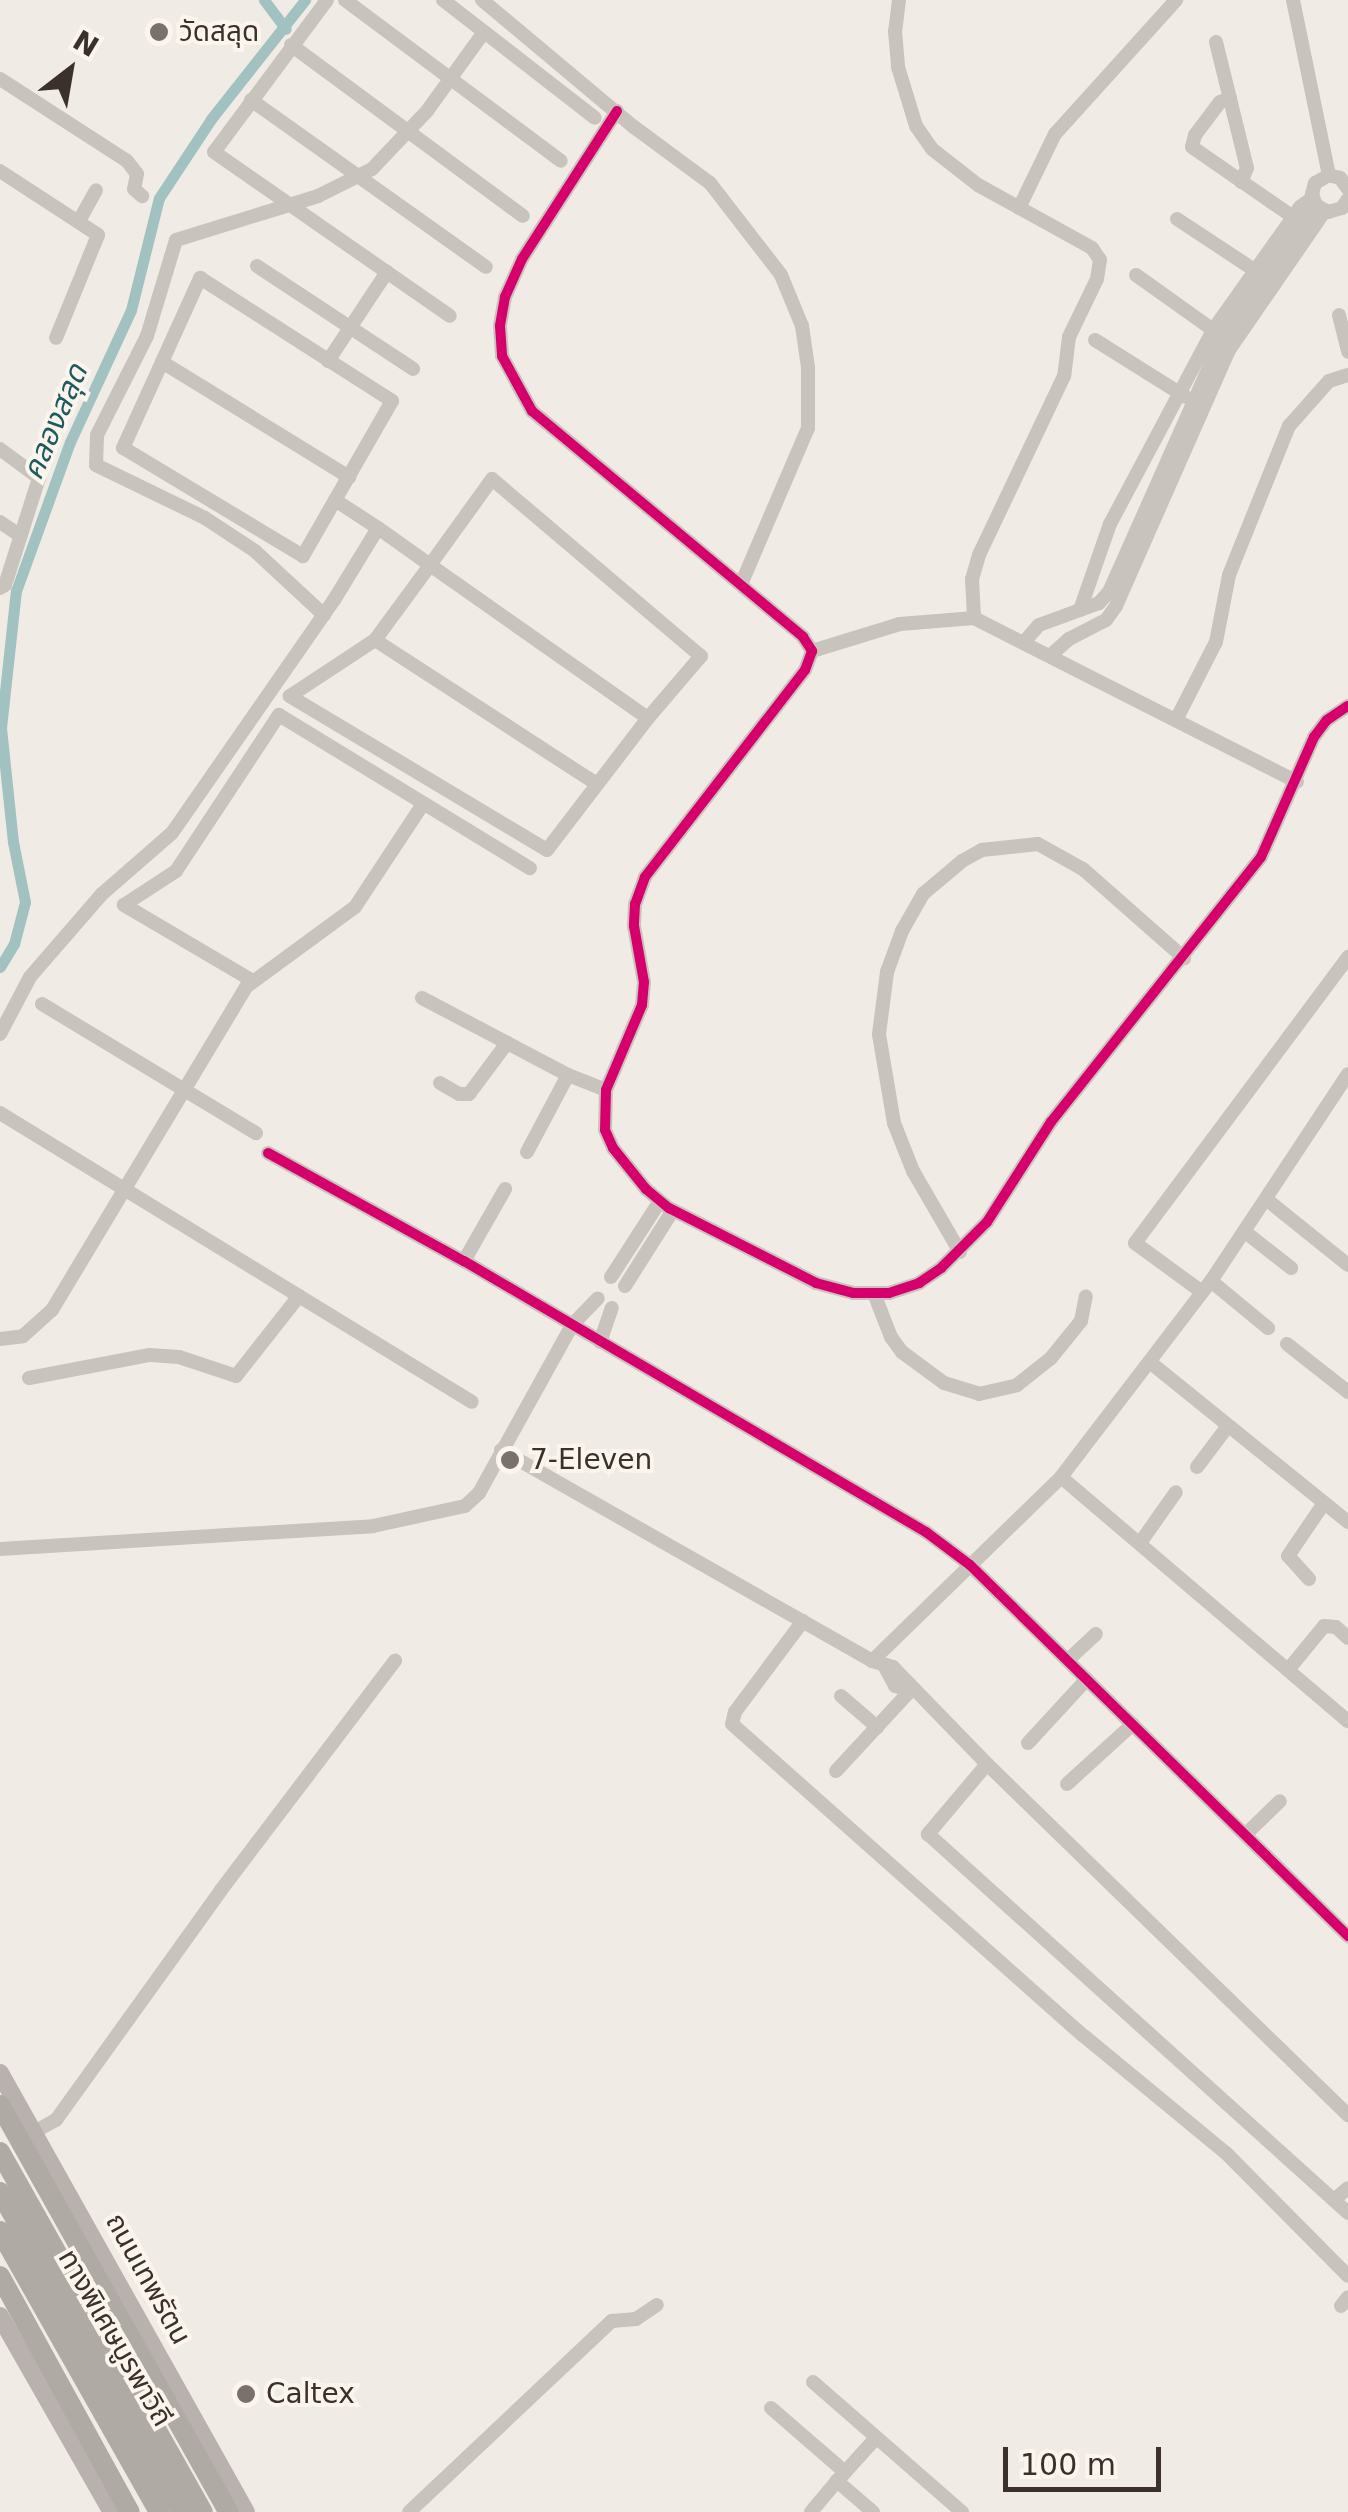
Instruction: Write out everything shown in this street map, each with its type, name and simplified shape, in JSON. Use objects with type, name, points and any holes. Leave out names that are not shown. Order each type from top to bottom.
[{"type":"highway","points":[[0,2105],[228,2512]]},
{"type":"highway","points":[[0,2152],[203,2512]]},
{"type":"highway","name":"ทางพิเศษบูรพาวิถี","points":[[0,2192],[181,2512]]},
{"type":"highway","name":"ทางพิเศษบูรพาวิถี","points":[[0,2231],[159,2512]]},
{"type":"highway","points":[[0,2253],[144,2512]]},
{"type":"highway","points":[[0,2276],[130,2512]]},
{"type":"main road","name":"ถนนเทพรัตน","points":[[0,2073],[246,2512]]},
{"type":"main road","points":[[0,2316],[112,2512]]},
{"type":"street","points":[[327,0],[214,152],[450,316]]},
{"type":"street","points":[[344,0],[561,161]]},
{"type":"street","points":[[443,0],[595,118]]},
{"type":"street","points":[[482,0],[500,6],[634,127],[710,183],[782,274],[802,326],[808,367],[808,428],[741,584]]},
{"type":"street","points":[[899,0],[894,32],[898,67],[916,126],[932,149],[978,185],[1092,248],[1100,268],[1072,328],[1064,376],[979,555],[972,579],[974,618]]},
{"type":"street","points":[[1019,208],[1055,134],[1176,0]]},
{"type":"street","points":[[1293,0],[1329,175]]},
{"type":"street","points":[[324,614],[230,534],[96,465],[97,435],[147,336],[176,240],[291,204],[372,169],[450,79],[484,32]]},
{"type":"street","points":[[1216,42],[1247,168],[1241,182]]},
{"type":"street","points":[[291,46],[522,216]]},
{"type":"street","points":[[0,79],[127,161],[137,174],[134,189],[142,196]]},
{"type":"street","points":[[1230,98],[1220,102],[1191,141],[1196,152],[1293,217],[1335,206]]},
{"type":"street","points":[[251,100],[486,267]]},
{"type":"street","points":[[616,111],[516,272],[505,296],[500,326],[502,356],[532,410],[803,636],[812,651]]},
{"type":"street","points":[[0,171],[96,232],[97,238],[56,338]]},
{"type":"street","points":[[1335,206],[1315,182],[1329,175],[1340,178],[1348,189]]},
{"type":"street","points":[[79,221],[96,190]]},
{"type":"street","points":[[1080,610],[1102,541],[1213,330],[1267,270],[1335,206]]},
{"type":"street","points":[[1051,655],[1069,639],[1106,620],[1116,606],[1219,346],[1267,270],[1293,217]]},
{"type":"street","points":[[1177,219],[1267,270]]},
{"type":"street","points":[[257,266],[412,369]]},
{"type":"street","points":[[328,361],[387,272]]},
{"type":"street","points":[[1136,275],[1213,330]]},
{"type":"street","points":[[200,278],[392,401],[303,556],[123,448],[162,362],[200,278]]},
{"type":"street","points":[[1339,315],[1348,352]]},
{"type":"street","points":[[1095,340],[1198,405]]},
{"type":"street","points":[[162,362],[349,477]]},
{"type":"street","points":[[1176,720],[1216,642],[1229,575],[1289,426],[1329,381],[1348,374]]},
{"type":"street","points":[[1024,642],[1039,625],[1099,602],[1109,592],[1198,405]]},
{"type":"street","points":[[0,449],[39,478],[5,585],[0,588]]},
{"type":"street","points":[[492,479],[701,656],[595,783],[547,850],[290,696],[374,640],[492,479]]},
{"type":"street","points":[[1129,488],[1150,501]]},
{"type":"street","points":[[335,500],[648,718]]},
{"type":"street","points":[[0,522],[21,536]]},
{"type":"street","points":[[0,1034],[30,978],[102,894],[172,833],[324,614],[378,528]]},
{"type":"street","points":[[812,651],[900,624],[974,618],[1298,782]]},
{"type":"street","points":[[374,640],[595,783]]},
{"type":"street","points":[[812,651],[805,670],[645,877],[635,904],[634,926],[644,982],[642,1005],[606,1090],[605,1130],[613,1148],[673,1210],[816,1282],[875,1296],[919,1283],[960,1252],[988,1222],[1051,1122],[1261,857],[1298,782],[1314,737],[1327,720],[1348,706]]},
{"type":"street","points":[[254,981],[124,905],[176,871],[279,716],[530,868]]},
{"type":"street","points":[[0,1339],[23,1336],[52,1310],[246,986],[355,907],[424,804]]},
{"type":"street","points":[[960,1252],[912,1171],[894,1124],[878,1034],[887,972],[902,931],[924,894],[982,850],[1038,844],[1083,869],[1184,958]]},
{"type":"street","points":[[1268,1328],[1206,1286],[1136,1248],[1135,1243],[1348,957]]},
{"type":"street","points":[[422,998],[568,1076],[606,1090]]},
{"type":"street","points":[[42,1004],[256,1133]]},
{"type":"street","points":[[440,1083],[464,1096],[506,1043]]},
{"type":"street","points":[[879,1664],[970,1566],[1061,1478],[1152,1363],[1348,1074]]},
{"type":"street","points":[[527,1152],[568,1076]]},
{"type":"street","points":[[0,1114],[472,1402]]},
{"type":"street","points":[[268,1153],[464,1261],[926,1532],[970,1566],[1348,1936]]},
{"type":"street","points":[[464,1261],[504,1189]]},
{"type":"street","points":[[1266,1199],[1348,1265]]},
{"type":"street","points":[[660,1200],[618,1281],[673,1210]]},
{"type":"street","points":[[1244,1231],[1291,1268]]},
{"type":"street","points":[[29,1378],[150,1354],[179,1357],[236,1376],[299,1296]]},
{"type":"street","points":[[875,1296],[891,1337],[902,1352],[944,1383],[979,1394],[1016,1385],[1051,1358],[1081,1320],[1086,1296]]},
{"type":"street","points":[[0,1549],[373,1526],[474,1501],[572,1325],[598,1298]]},
{"type":"street","points":[[600,1342],[612,1308]]},
{"type":"street","points":[[1287,1344],[1348,1392]]},
{"type":"street","points":[[1152,1363],[1348,1522]]},
{"type":"street","points":[[1197,1466],[1228,1426]]},
{"type":"street","points":[[501,1450],[904,1676],[911,1690],[1348,2116]]},
{"type":"street","points":[[1061,1478],[1348,1721]]},
{"type":"street","points":[[1140,1542],[1176,1492]]},
{"type":"street","points":[[1309,1580],[1288,1556],[1324,1503]]},
{"type":"street","points":[[803,1621],[734,1712],[732,1724],[1084,2036],[1218,2146],[1348,2276]]},
{"type":"street","points":[[1288,1670],[1324,1626],[1336,1627],[1348,1638]]},
{"type":"street","points":[[1068,1660],[1096,1634]]},
{"type":"street","points":[[34,2132],[56,2120],[221,1890],[395,1660]]},
{"type":"street","points":[[1028,1743],[1087,1679]]},
{"type":"street","points":[[836,1772],[911,1690]]},
{"type":"street","points":[[841,1696],[877,1727]]},
{"type":"street","points":[[1067,1784],[1134,1724]]},
{"type":"street","points":[[987,1764],[928,1834],[1348,2214]]},
{"type":"street","points":[[1246,1834],[1280,1800]]},
{"type":"street","points":[[1334,2200],[1348,2188]]},
{"type":"street","points":[[409,2512],[612,2321],[636,2319],[656,2305]]},
{"type":"street","points":[[813,2382],[962,2512]]},
{"type":"street","points":[[770,2408],[873,2512]]},
{"type":"street","points":[[810,2512],[876,2438]]},
{"type":"waterway","points":[[264,0],[286,29]]},
{"type":"waterway","name":"คลองสลุด","points":[[0,967],[14,944],[25,902],[13,842],[1,728],[16,591],[70,442],[131,310],[159,198],[211,119],[305,0]]},
{"type":"cycle path","points":[[617,111],[522,259],[505,297],[500,326],[502,356],[532,411],[803,637],[812,651],[805,670],[645,877],[635,904],[634,926],[644,982],[642,1005],[606,1090],[605,1130],[613,1148],[646,1189],[669,1208],[816,1283],[853,1293],[889,1293],[919,1283],[941,1268],[987,1222],[1051,1122],[1261,857],[1314,737],[1327,720],[1348,706]]},
{"type":"cycle path","points":[[268,1153],[464,1261],[926,1532],[970,1565],[1348,1936]]},
{"type":"place","name":"วัดสลุด","points":[[159,32]]},
{"type":"place","name":"7-Eleven","points":[[510,1460]]},
{"type":"place","name":"Caltex","points":[[246,2394]]}]
